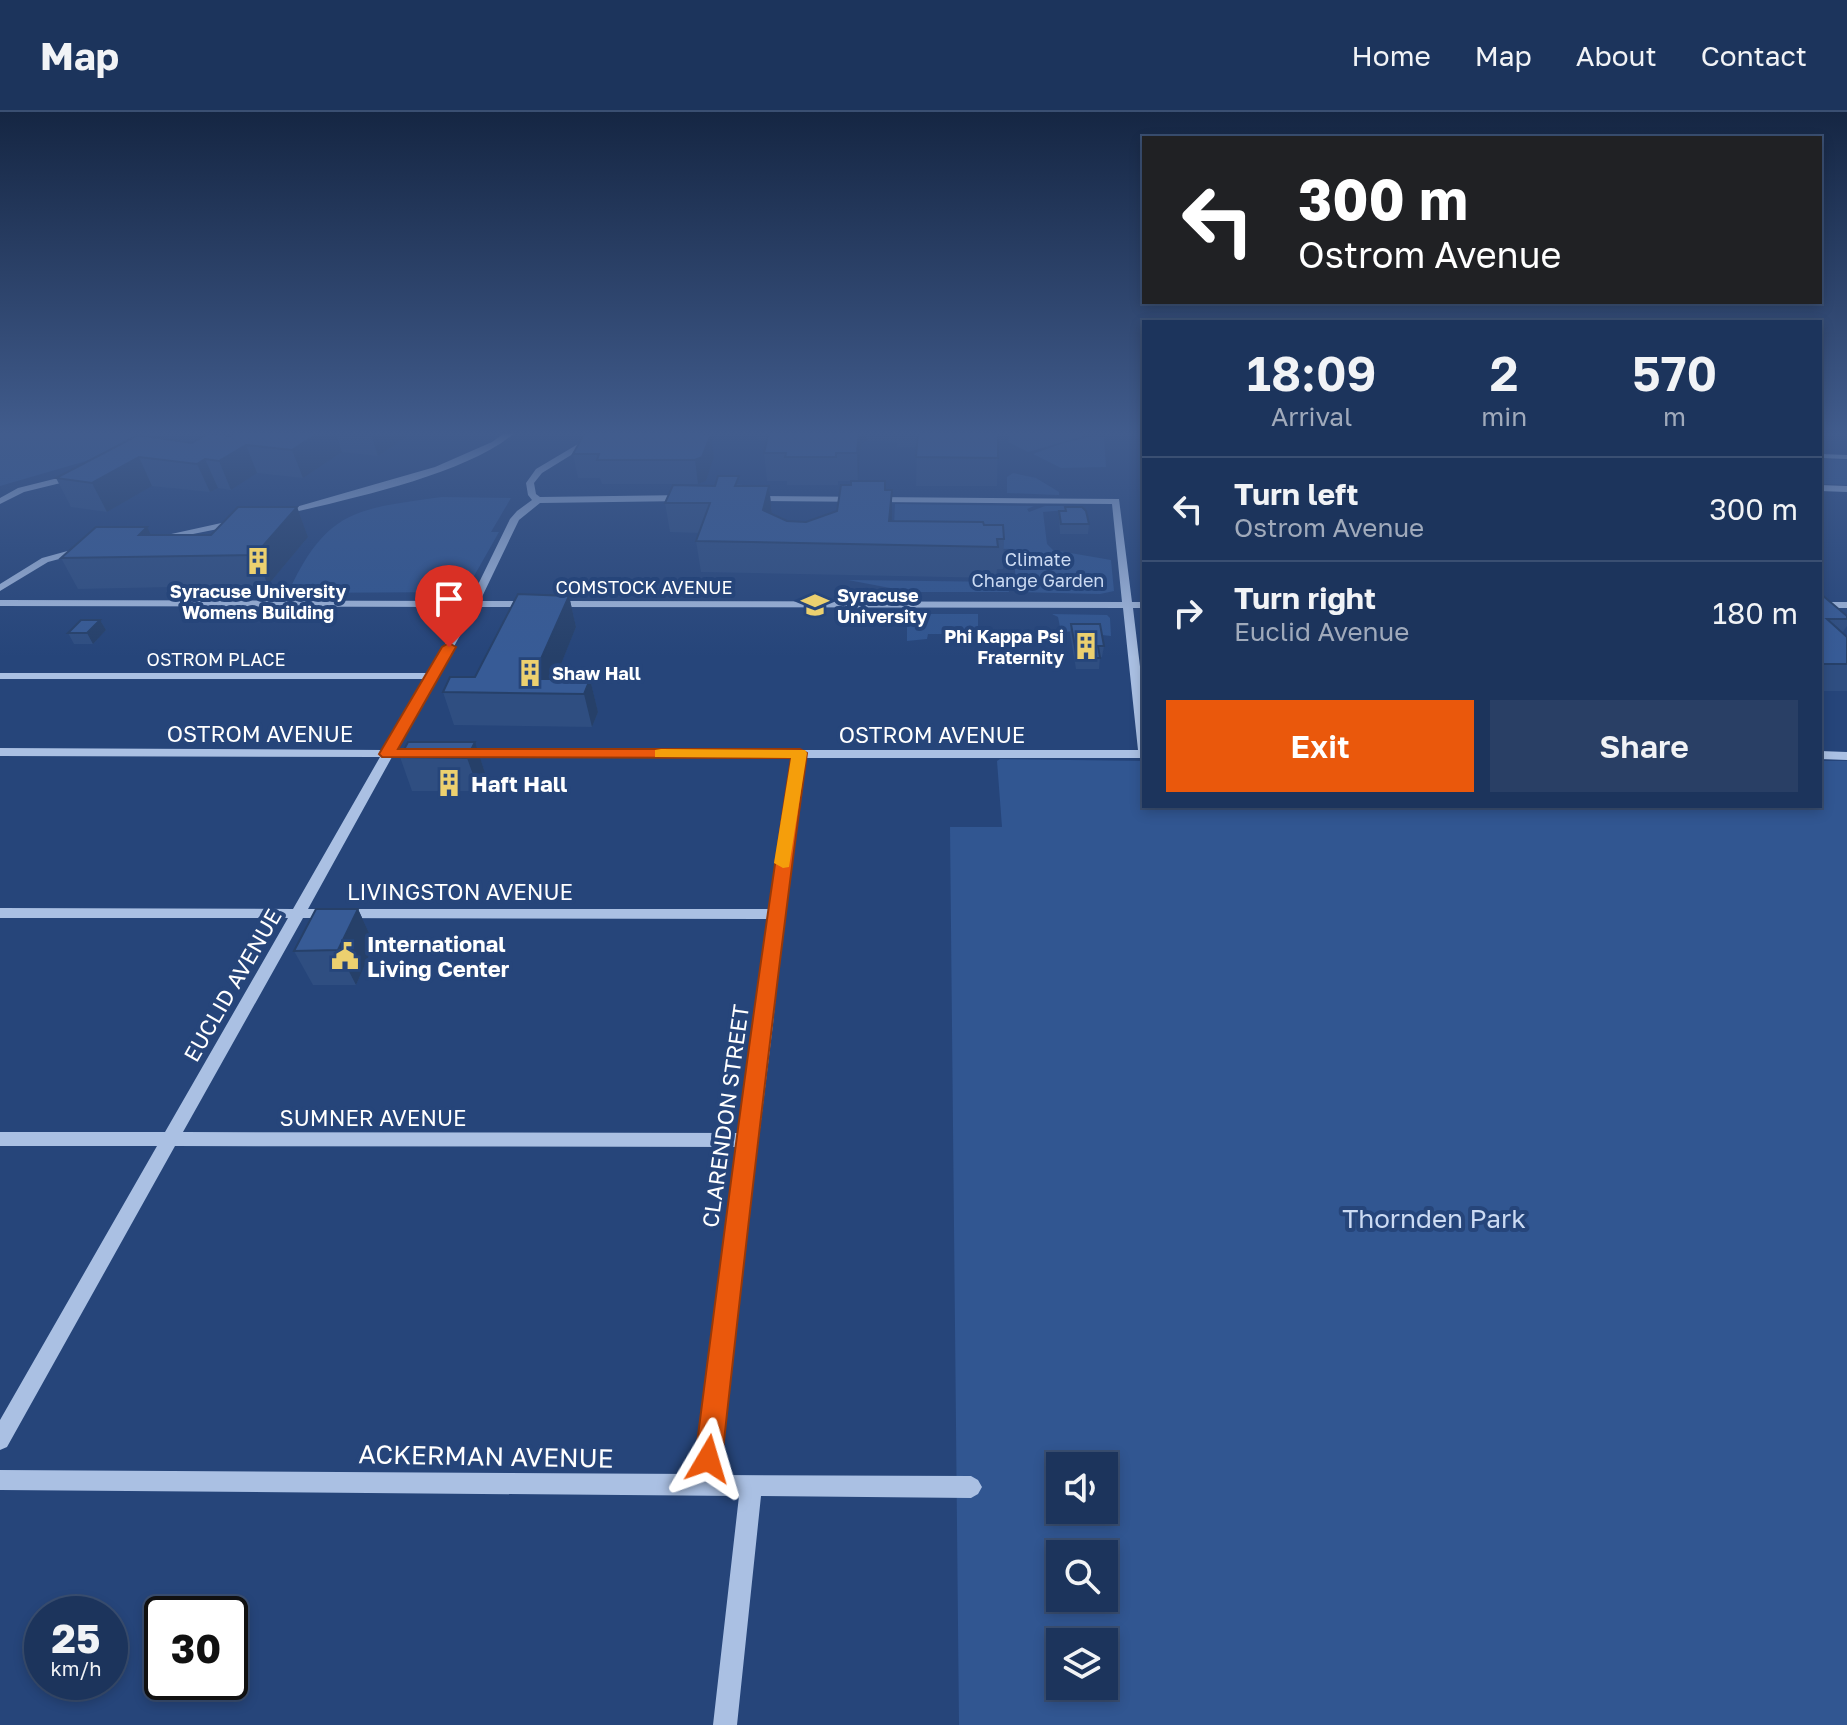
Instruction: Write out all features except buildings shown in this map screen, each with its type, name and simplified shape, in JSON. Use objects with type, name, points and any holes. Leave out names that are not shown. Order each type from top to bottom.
[{"type":"street","points":[[273,515],[303,506]]},
{"type":"street","name":"EUCLID AVENUE","points":[[0,1440],[501,551],[510,543],[533,506]]},
{"type":"street","points":[[1117,506],[1142,734]]},
{"type":"street","points":[[147,540],[247,520]]},
{"type":"street","points":[[0,588],[45,560],[90,549]]},
{"type":"street","name":"COMSTOCK AVENUE","points":[[0,603],[1142,605]]},
{"type":"street","points":[[1822,604],[1847,605]]},
{"type":"street","points":[[1822,606],[1830,614]]},
{"type":"street","name":"OSTROM PLACE","points":[[0,676],[432,676]]},
{"type":"street","name":"OSTROM AVENUE","points":[[0,752],[427,754]]},
{"type":"street","name":"OSTROM AVENUE","points":[[441,754],[1142,752]]},
{"type":"street","name":"CLARENDON STREET","points":[[705,1486],[776,914],[800,753]]},
{"type":"street","points":[[1822,755],[1847,756]]},
{"type":"street","name":"LIVINGSTON AVENUE","points":[[0,913],[776,914]]},
{"type":"street","name":"SUMNER AVENUE","points":[[0,1139],[747,1140]]},
{"type":"street","name":"ACKERMAN AVENUE","points":[[0,1480],[971,1487]]},
{"type":"street","points":[[725,1725],[751,1487]]},
{"type":"green space","points":[[383,506],[506,506],[491,532],[499,532],[465,592],[288,593],[302,565],[332,528],[367,510]]},
{"type":"green space","name":"Climate Change Garden","points":[[895,506],[1033,506],[1027,509],[1029,512],[1044,506],[1065,506],[1066,510],[1043,512],[1047,544],[1053,550],[1111,560],[1114,591],[1100,594],[1017,592],[1013,549],[893,547]]},
{"type":"green space","points":[[848,580],[1008,582],[1009,592],[911,592]]},
{"type":"green space","points":[[978,614],[978,628],[965,628],[964,642],[952,643],[952,634],[928,634],[927,639],[907,641],[907,616]]},
{"type":"green space","points":[[1052,614],[1107,615],[1111,636],[1102,635],[1096,630],[1061,632],[1058,617]]},
{"type":"green space","name":"Thornden Park","points":[[1000,759],[1142,761],[1142,808],[1822,808],[1822,761],[1847,761],[1847,1725],[959,1725],[950,827],[1002,827],[997,761]]},
{"type":"slow traffic","points":[[661,753],[800,753],[783,863]]},
{"type":"place","name":"Syracuse University Womens Building","points":[[258,561]]},
{"type":"place","name":"Syracuse University","points":[[815,605]]},
{"type":"place","name":"Phi Kappa Psi Fraternity","points":[[1086,646]]},
{"type":"place","name":"Shaw Hall","points":[[530,673]]},
{"type":"place","name":"Haft Hall","points":[[449,783]]},
{"type":"place","name":"International Living Center","points":[[345,956]]},
{"type":"route","points":[[449,647],[387,754],[800,753],[773,933],[765,1021],[747,1140],[708,1459]]}]
